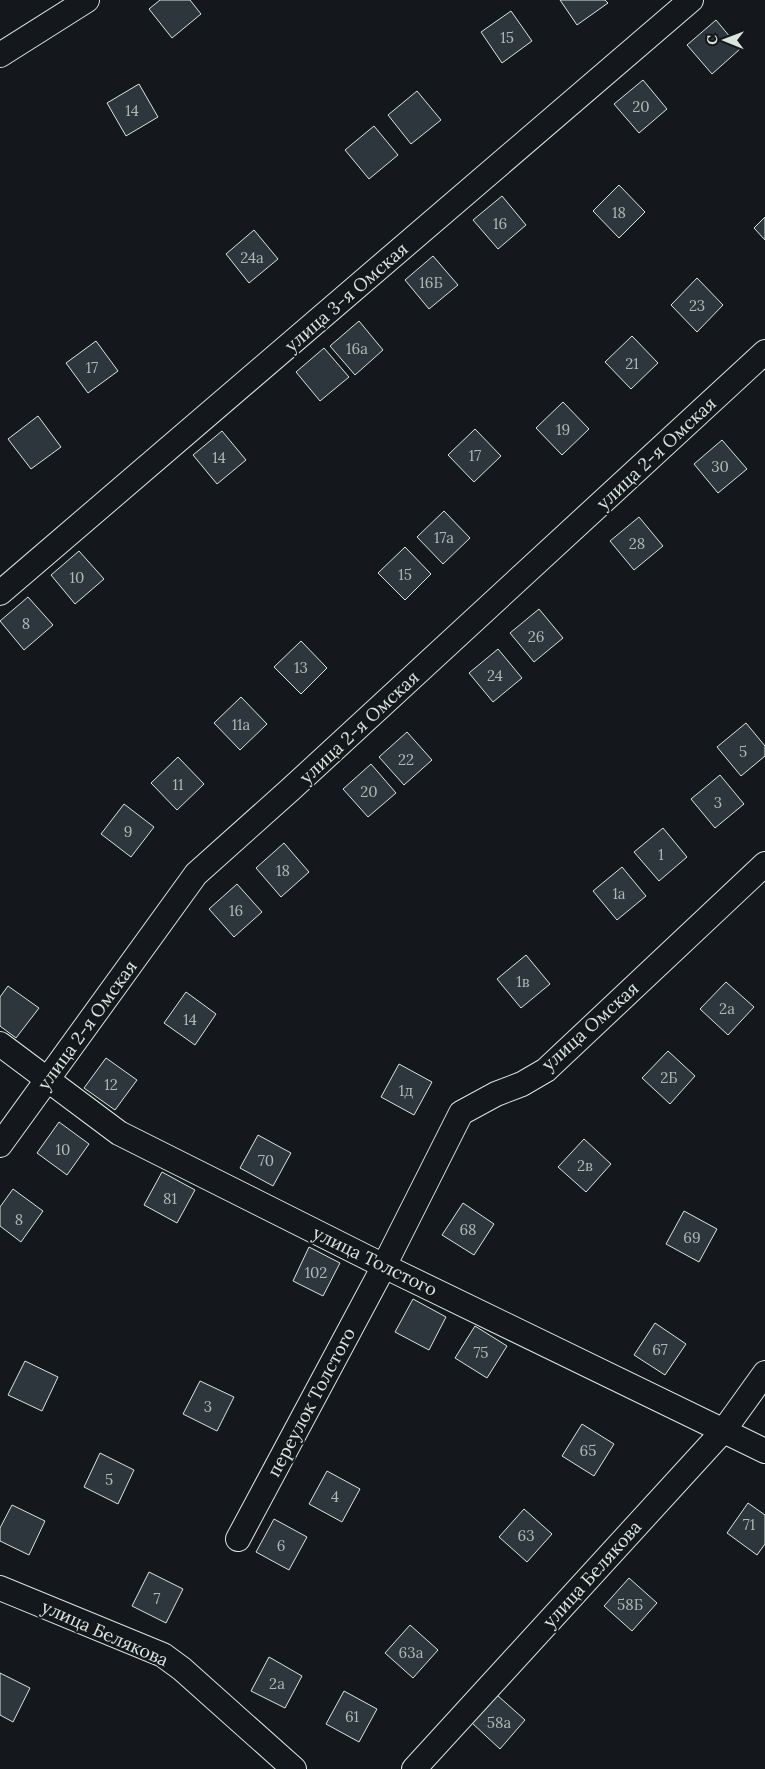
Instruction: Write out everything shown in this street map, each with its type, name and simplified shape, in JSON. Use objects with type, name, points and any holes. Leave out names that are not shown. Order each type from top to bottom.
[{"type":"street","points":[[0,54],[88,0]]},
{"type":"street","name":"улица 3-я Омская","points":[[0,593],[691,0]]},
{"type":"street","name":"улица 2-я Омская","points":[[0,1145],[196,874],[365,722],[765,352]]},
{"type":"street","name":"улица Омская","points":[[384,1266],[461,1113],[496,1094],[522,1084],[546,1070],[765,864]]},
{"type":"street","name":"улица Толстого","points":[[0,1044],[119,1133],[384,1266],[765,1451]]},
{"type":"street","name":"переулок Толстого","points":[[238,1539],[384,1266]]},
{"type":"street","name":"улица Белякова","points":[[414,1769],[724,1430],[765,1373]]},
{"type":"street","name":"улица Белякова","points":[[0,1588],[163,1655],[182,1669],[294,1769]]},
{"type":"building","points":[[160,0],[190,0],[201,14],[172,38],[149,9]]},
{"type":"building","points":[[560,0],[605,0],[608,3],[577,25]]},
{"type":"building","points":[[511,11],[532,41],[502,63],[481,32]]},
{"type":"building","points":[[716,20],[740,49],[712,74],[687,45]]},
{"type":"building","points":[[643,80],[667,109],[639,133],[614,104]]},
{"type":"building","points":[[139,84],[158,117],[126,136],[107,103]]},
{"type":"building","points":[[417,91],[441,120],[411,144],[388,115]]},
{"type":"building","points":[[374,126],[398,155],[369,179],[345,150]]},
{"type":"building","points":[[619,185],[645,212],[619,238],[593,211]]},
{"type":"building","points":[[502,196],[526,225],[498,249],[473,220]]},
{"type":"building","points":[[765,217],[765,240],[754,228]]},
{"type":"building","points":[[254,230],[278,259],[249,283],[226,254]]},
{"type":"building","points":[[433,256],[458,285],[429,309],[405,280]]},
{"type":"building","points":[[697,278],[723,305],[697,332],[671,305]]},
{"type":"building","points":[[359,321],[383,350],[355,375],[330,346]]},
{"type":"building","points":[[632,336],[658,363],[631,389],[605,362]]},
{"type":"building","points":[[96,341],[118,371],[88,393],[66,363]]},
{"type":"building","points":[[324,348],[349,377],[320,401],[296,372]]},
{"type":"building","points":[[563,402],[589,429],[562,455],[536,428]]},
{"type":"building","points":[[38,416],[61,447],[31,469],[8,439]]},
{"type":"building","points":[[475,429],[501,456],[474,482],[448,455]]},
{"type":"building","points":[[222,431],[246,460],[217,484],[193,455]]},
{"type":"building","points":[[722,440],[747,469],[718,493],[694,464]]},
{"type":"building","points":[[444,511],[470,538],[443,564],[417,537]]},
{"type":"building","points":[[639,517],[663,546],[634,570],[610,541]]},
{"type":"building","points":[[405,547],[431,574],[405,600],[378,573]]},
{"type":"building","points":[[79,551],[104,579],[75,604],[51,575]]},
{"type":"building","points":[[28,597],[53,625],[24,650],[0,621]]},
{"type":"building","points":[[539,609],[563,638],[534,662],[510,633]]},
{"type":"building","points":[[301,641],[327,668],[301,694],[274,667]]},
{"type":"building","points":[[498,649],[522,678],[493,702],[469,673]]},
{"type":"building","points":[[241,697],[267,724],[240,750],[214,723]]},
{"type":"building","points":[[746,723],[765,746],[765,756],[741,776],[717,747]]},
{"type":"building","points":[[407,732],[432,760],[404,785],[379,757]]},
{"type":"building","points":[[178,757],[204,784],[177,810],[151,783]]},
{"type":"building","points":[[371,764],[396,793],[368,817],[343,789]]},
{"type":"building","points":[[720,775],[744,804],[715,828],[691,799]]},
{"type":"building","points":[[124,804],[154,827],[131,857],[101,834]]},
{"type":"building","points":[[663,828],[687,857],[659,881],[634,852]]},
{"type":"building","points":[[284,843],[309,872],[281,897],[256,868]]},
{"type":"building","points":[[622,867],[646,896],[617,920],[593,891]]},
{"type":"building","points":[[237,884],[262,912],[234,937],[209,909]]},
{"type":"building","points":[[526,955],[550,984],[521,1008],[497,979]]},
{"type":"building","points":[[726,982],[754,1007],[728,1035],[700,1009]]},
{"type":"building","points":[[8,986],[39,1008],[16,1038],[0,1026],[0,997]]},
{"type":"building","points":[[186,992],[216,1014],[195,1045],[164,1023]]},
{"type":"building","points":[[668,1051],[695,1076],[670,1104],[642,1078]]},
{"type":"building","points":[[106,1058],[137,1080],[115,1110],[84,1088]]},
{"type":"building","points":[[399,1064],[432,1082],[414,1115],[381,1097]]},
{"type":"building","points":[[59,1122],[89,1144],[67,1175],[37,1153]]},
{"type":"building","points":[[258,1135],[291,1153],[273,1186],[240,1168]]},
{"type":"building","points":[[584,1139],[611,1164],[586,1192],[558,1167]]},
{"type":"building","points":[[162,1172],[195,1190],[177,1223],[144,1205]]},
{"type":"building","points":[[13,1189],[43,1211],[21,1242],[0,1226],[0,1207]]},
{"type":"building","points":[[463,1203],[494,1224],[474,1255],[442,1235]]},
{"type":"building","points":[[684,1211],[717,1229],[699,1262],[666,1244]]},
{"type":"building","points":[[309,1247],[340,1263],[323,1296],[293,1281]]},
{"type":"building","points":[[413,1299],[446,1317],[429,1350],[395,1332]]},
{"type":"building","points":[[655,1323],[686,1344],[665,1375],[634,1355]]},
{"type":"building","points":[[475,1326],[507,1346],[487,1378],[455,1358]]},
{"type":"building","points":[[25,1361],[58,1377],[42,1411],[8,1395]]},
{"type":"building","points":[[200,1381],[234,1397],[217,1431],[183,1414]]},
{"type":"building","points":[[582,1424],[614,1444],[594,1476],[562,1456]]},
{"type":"building","points":[[100,1453],[134,1470],[118,1504],[84,1487]]},
{"type":"building","points":[[327,1471],[360,1489],[342,1522],[309,1504]]},
{"type":"building","points":[[748,1503],[765,1515],[765,1544],[757,1555],[727,1533]]},
{"type":"building","points":[[12,1505],[45,1521],[29,1555],[0,1541],[0,1528]]},
{"type":"building","points":[[524,1509],[552,1534],[527,1562],[499,1537]]},
{"type":"building","points":[[274,1519],[307,1537],[289,1570],[256,1552]]},
{"type":"building","points":[[149,1572],[183,1589],[166,1623],[132,1606]]},
{"type":"building","points":[[629,1578],[657,1603],[632,1631],[604,1606]]},
{"type":"building","points":[[410,1625],[438,1650],[413,1678],[385,1653]]},
{"type":"building","points":[[269,1657],[302,1676],[285,1708],[251,1691]]},
{"type":"building","points":[[0,1673],[30,1688],[13,1722],[0,1715]]},
{"type":"building","points":[[344,1691],[377,1709],[359,1742],[326,1724]]},
{"type":"building","points":[[497,1695],[525,1720],[500,1749],[472,1723]]}]
